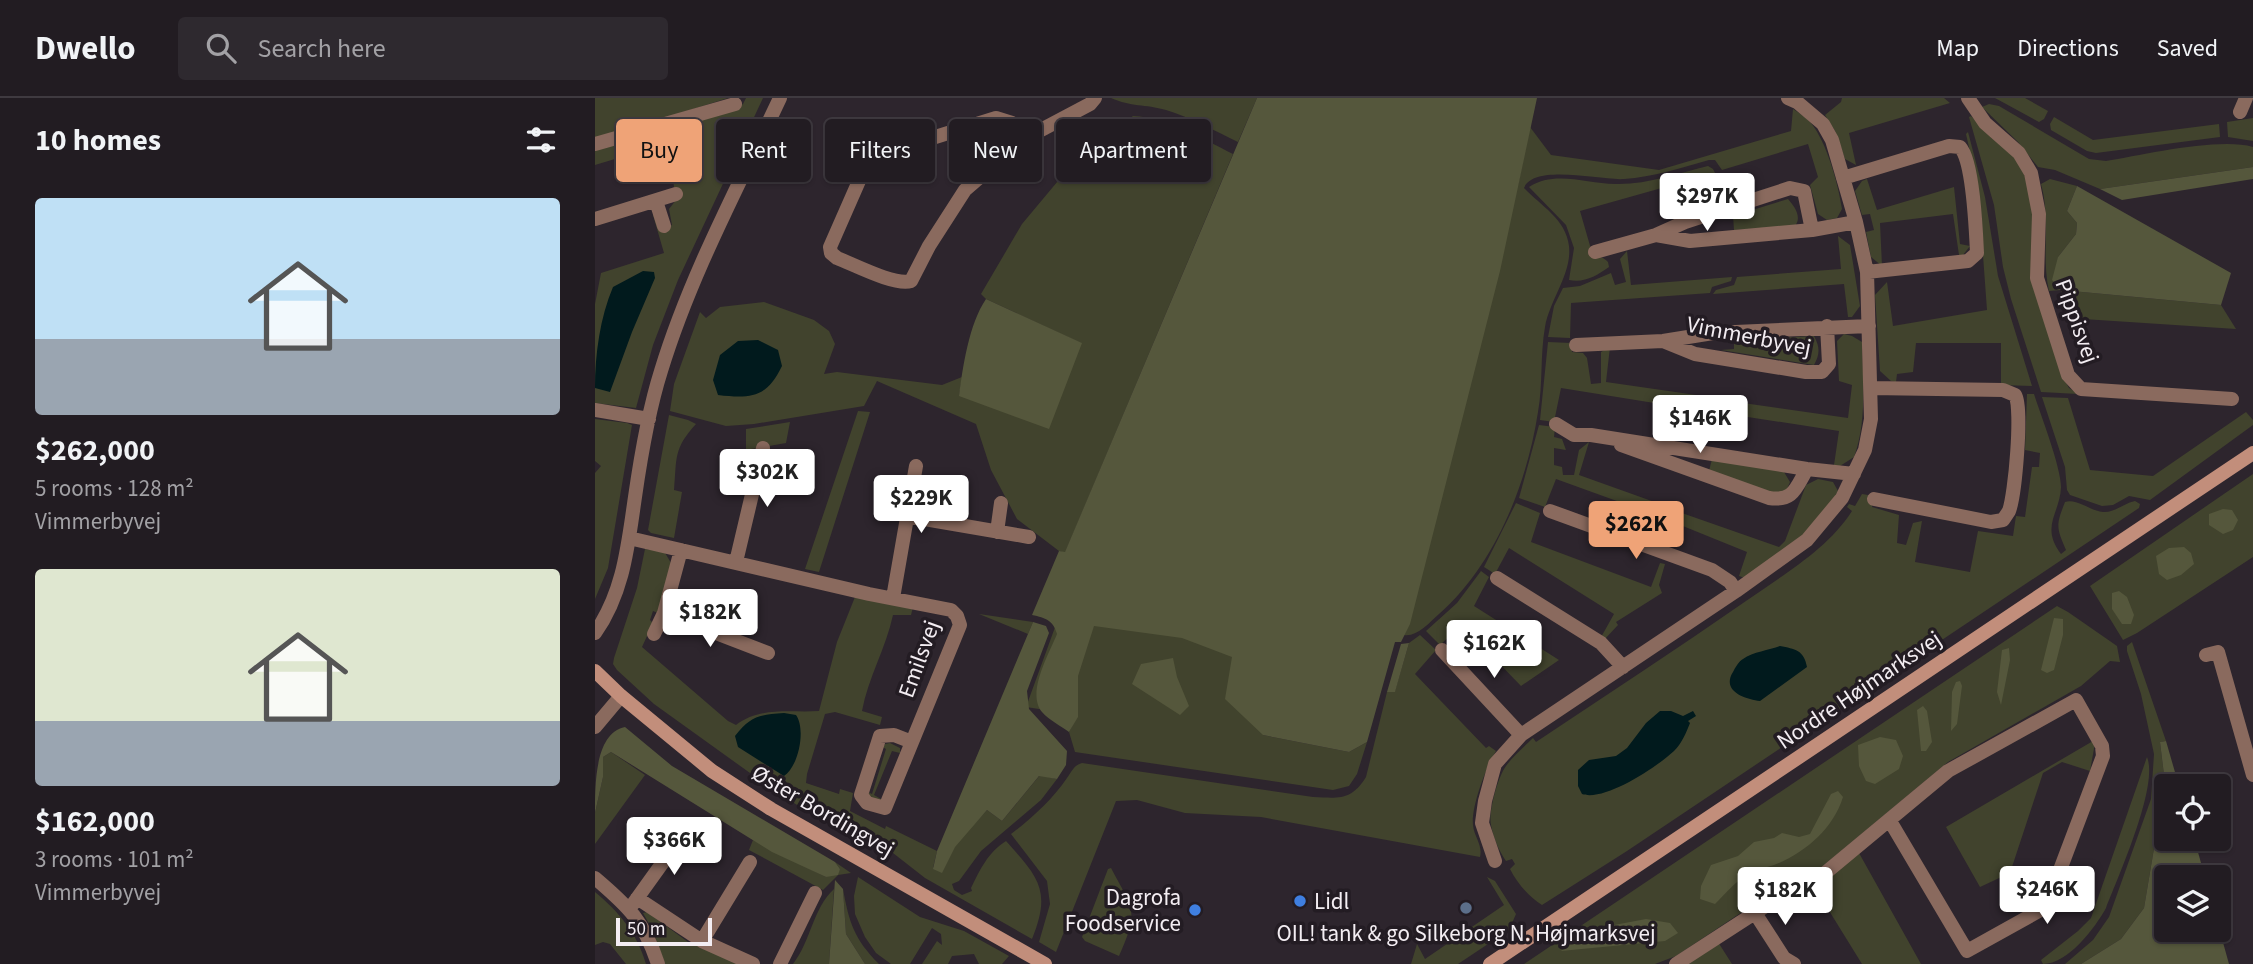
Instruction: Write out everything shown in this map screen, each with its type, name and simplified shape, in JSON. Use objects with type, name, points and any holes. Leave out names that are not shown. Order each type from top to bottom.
[{"type":"street","points":[[595,633],[606,617],[624,569],[649,419],[661,371],[690,289],[780,98]]},
{"type":"street","points":[[1042,129],[1090,104],[1095,98]]},
{"type":"street","points":[[1496,861],[1482,822],[1485,801],[1495,764],[1521,735],[1737,591],[1807,540],[1842,498],[1865,450],[1871,419],[1867,272],[1856,222],[1832,140],[1823,124],[1797,102],[1788,98]]},
{"type":"street","name":"Pippisvej","points":[[1968,98],[1985,123],[2019,153],[2031,173],[2039,214],[2037,278],[2068,374],[2073,380],[2081,389],[2232,399]]},
{"type":"street","points":[[595,144],[735,104]]},
{"type":"street","points":[[996,118],[1012,123],[1024,139],[965,190],[929,246],[911,281],[907,283],[891,279],[837,258],[831,253],[830,247],[835,235],[866,165],[873,158],[996,118]]},
{"type":"street","points":[[1843,178],[1949,146],[1959,147],[1965,156],[1974,204],[1977,253],[1974,258],[1968,261],[1867,272]]},
{"type":"street","points":[[1595,252],[1656,235],[1685,222],[1790,188],[1804,191],[1812,230]]},
{"type":"street","points":[[595,219],[676,194]]},
{"type":"street","points":[[656,201],[664,226]]},
{"type":"street","points":[[1656,235],[1690,240],[1812,230],[1856,222]]},
{"type":"street","name":"Vimmerbyvej","points":[[1663,341],[1695,354],[1806,372],[1822,372],[1829,364],[1827,326]]},
{"type":"street","name":"Vimmerbyvej","points":[[1576,345],[1663,341],[1698,334],[1869,326]]},
{"type":"street","points":[[1871,388],[2003,390],[2015,395],[2020,407],[2011,498],[2009,511],[2003,520],[1991,522],[1874,499]]},
{"type":"street","points":[[595,410],[649,419]]},
{"type":"street","points":[[1556,424],[1574,435],[1591,435],[1854,474]]},
{"type":"street","points":[[1591,435],[1769,498],[1783,500],[1790,497],[1807,469]]},
{"type":"street","points":[[736,562],[764,447]]},
{"type":"street","name":"Nordre Højmarksvej","points":[[1490,964],[2253,453]]},
{"type":"street","name":"Emilsvej","points":[[893,598],[916,466]]},
{"type":"street","points":[[997,531],[1001,503]]},
{"type":"street","points":[[1550,511],[1712,569],[1730,582],[1737,591]]},
{"type":"street","points":[[907,516],[1030,537]]},
{"type":"street","name":"Emilsvej","points":[[629,538],[951,610],[960,625],[885,808],[867,803],[861,795],[880,736],[894,735],[912,742]]},
{"type":"street","points":[[654,634],[664,613],[681,550]]},
{"type":"street","points":[[1497,578],[1601,643],[1623,667]]},
{"type":"street","points":[[664,613],[768,653]]},
{"type":"street","points":[[1442,650],[1521,735]]},
{"type":"street","points":[[2206,655],[2217,652],[2253,775]]},
{"type":"street","name":"Øster Bordingvej","points":[[595,671],[621,696],[712,771],[771,808],[1045,964]]},
{"type":"street","points":[[595,727],[621,696]]},
{"type":"street","points":[[1676,964],[1787,892],[1818,879],[1948,771],[2076,701],[2102,746],[2103,756],[2046,907],[1967,951],[1890,821]]},
{"type":"street","points":[[633,903],[689,826]]},
{"type":"street","points":[[702,941],[750,862]]},
{"type":"street","points":[[595,878],[633,903],[702,941],[753,964]]},
{"type":"street","points":[[780,964],[815,893]]},
{"type":"street","points":[[633,903],[659,964]]},
{"type":"street","points":[[1755,913],[1784,958],[1794,964]]},
{"type":"green space","points":[[595,98],[728,98],[662,119],[616,119],[616,133],[595,140]]},
{"type":"green space","points":[[746,98],[763,98],[753,119],[716,119],[716,182],[724,182],[678,280],[653,345],[636,408],[595,403],[595,304],[601,273],[664,253],[653,215],[654,213],[660,230],[672,225],[669,209],[676,200],[673,182],[702,182],[702,119],[700,119],[743,104]]},
{"type":"green space","points":[[1111,98],[1257,98],[1238,142],[1211,128],[1211,119],[1190,119],[1158,108]]},
{"type":"green space","points":[[1257,98],[1537,98],[1500,271],[1410,624],[1401,642],[1395,642],[1367,742],[1349,752],[1263,735],[1225,699],[1232,657],[1182,638],[1094,626],[1078,676],[1078,717],[1069,732],[1045,715],[1038,704],[1038,684],[1057,634],[1048,620],[1032,615],[1059,551],[1065,552]]},
{"type":"green space","points":[[1842,98],[1944,98],[1950,103],[1849,133],[1856,165],[1845,159],[1835,131],[1825,115],[1841,102]]},
{"type":"green space","points":[[1995,98],[2025,98],[2048,111],[2039,122]]},
{"type":"green space","points":[[1989,104],[1999,106],[2089,159],[2106,161],[2201,145],[2238,144],[2253,147],[2253,167],[2100,189],[2055,170],[2038,167],[2018,142],[1982,107]]},
{"type":"green space","points":[[1793,109],[1811,123],[1827,152],[1842,209],[1837,218],[1827,220],[1818,214],[1810,185],[1818,177],[1808,144],[1722,170],[1715,160],[1709,160],[1635,178],[1541,176],[1530,181],[1524,188],[1563,228],[1567,236],[1569,256],[1545,327],[1540,401],[1533,439],[1517,495],[1505,522],[1477,572],[1427,625],[1414,634],[1404,635],[1263,735],[1349,752],[1367,742],[1357,774],[1349,786],[1333,790],[1075,752],[1069,732],[1078,715],[1026,707],[1082,553],[1518,185],[1530,127],[1551,155],[1659,170],[1791,131]]},
{"type":"green space","points":[[1133,116],[1150,119],[1129,119]]},
{"type":"green space","points":[[1969,117],[2013,155],[2027,179],[2033,212],[2032,270],[2062,375],[2069,388],[2079,394],[2041,392],[2011,299],[2003,267],[1994,205]]},
{"type":"green space","points":[[2054,117],[2093,140],[2219,124],[2220,137],[2096,153],[2087,151],[2051,130],[2050,124]]},
{"type":"green space","points":[[2253,118],[2253,141],[2228,137],[2227,122]]},
{"type":"green space","points":[[1968,132],[1985,197],[1998,276],[2032,386],[2001,385],[2001,343],[1916,343],[1913,372],[1897,374],[1896,382],[1880,371],[1875,295],[1887,282],[1893,326],[1987,310],[1978,187],[1966,134]]},
{"type":"green space","points":[[1211,142],[1233,154],[1065,553],[1017,519],[991,470],[976,424],[877,381],[864,406],[754,424],[726,426],[670,411],[674,384],[700,312],[706,318],[720,307],[764,302],[814,320],[829,331],[835,344],[824,374],[837,372],[942,385],[962,377],[959,396],[1081,343],[986,299],[981,294],[1022,224],[1057,182],[1211,182]]},
{"type":"green space","points":[[616,144],[616,159],[595,165],[595,150]]},
{"type":"green space","points":[[1708,166],[1715,173],[1580,211],[1593,256],[1605,259],[1609,267],[1585,280],[1569,280],[1574,248],[1566,225],[1529,187],[1549,179],[1639,183]]},
{"type":"green space","points":[[2253,167],[2253,179],[2122,200],[2100,189]]},
{"type":"green space","points":[[1867,179],[1877,210],[1954,187],[1960,244],[1970,246],[1963,255],[1959,255],[1953,214],[1880,223],[1882,266],[1871,257],[1866,232],[1874,230],[1870,214],[1862,215],[1855,191],[1862,181]]},
{"type":"green space","points":[[2050,179],[2077,186],[2067,211],[2077,223],[2076,234],[2058,257],[2061,290],[2049,291],[2041,184]]},
{"type":"green space","points":[[2077,186],[2231,273],[2221,305],[2061,290],[2052,280],[2058,257],[2076,234],[2077,223],[2067,211]]},
{"type":"green space","points":[[1788,199],[1798,216],[1795,226],[1734,230],[1733,216]]},
{"type":"green space","points":[[1838,236],[1850,245],[1860,306],[1852,317],[1848,317],[1844,284],[1713,294],[1716,290],[1734,285],[1737,277],[1841,269]]},
{"type":"green space","points":[[1627,251],[1631,285],[1732,277],[1731,281],[1712,287],[1710,293],[1571,303],[1570,338],[1548,337],[1554,306],[1563,288],[1580,286],[1611,273],[1615,285],[1626,282],[1620,259]]},
{"type":"green space","points":[[2061,290],[2221,305],[2236,329],[2068,318]]},
{"type":"green space","points":[[986,299],[1082,343],[1049,429],[959,396],[971,333]]},
{"type":"green space","points":[[1844,334],[1862,342],[1863,400],[1861,429],[1854,457],[1840,466],[1834,465],[1839,431],[1709,411],[1715,399],[1848,418],[1852,385],[1839,381],[1837,341]]},
{"type":"green space","points":[[1814,336],[1819,351],[1814,365],[1721,350],[1734,349],[1734,340]]},
{"type":"green space","points":[[1548,342],[1571,343],[1572,352],[1583,353],[1587,358],[1591,384],[1601,383],[1601,352],[1610,347],[1606,382],[1710,397],[1704,411],[1561,388],[1554,422],[1540,420]]},
{"type":"green space","points":[[2027,394],[2034,394],[2060,478],[2060,496],[2053,520],[2052,536],[2061,554],[2066,550],[2059,531],[2065,502],[2074,502],[2103,512],[2135,501],[2140,504],[2139,508],[1627,851],[1542,905],[1528,894],[1510,869],[1515,864],[1512,859],[1506,861],[1499,848],[1490,819],[1500,778],[1515,755],[1533,738],[1536,742],[1804,561],[1842,525],[1852,511],[1847,507],[1849,504],[1855,506],[1862,494],[1874,496],[1872,507],[1899,515],[1897,543],[1906,545],[1913,523],[1922,521],[1915,562],[1970,572],[1978,531],[2013,536],[2016,516],[2025,517],[2032,467],[2039,467],[2040,453],[2025,450]]},
{"type":"green space","points":[[2042,397],[2068,398],[2090,470],[2153,476],[2246,412],[2253,420],[2253,425],[2150,500],[2129,496],[2113,505],[2102,506],[2070,495],[2067,490],[2065,467]]},
{"type":"green space","points":[[858,411],[870,412],[819,572],[805,569]]},
{"type":"green space","points":[[669,415],[696,424],[683,440],[677,454],[674,490],[682,492],[674,538],[648,530]]},
{"type":"green space","points":[[595,419],[632,425],[608,568],[595,599],[595,473],[601,466],[595,461]]},
{"type":"green space","points":[[790,422],[786,443],[746,450],[746,429]]},
{"type":"green space","points":[[1539,425],[1555,427],[1554,437],[1562,439],[1566,450],[1554,448],[1554,465],[1562,467],[1563,475],[1574,475],[1579,450],[1589,442],[1579,475],[1674,509],[1661,517],[1556,479],[1545,507],[1519,498]]},
{"type":"green space","points":[[1712,459],[1784,472],[1790,482],[1786,491],[1779,495],[1709,471]]},
{"type":"green space","points":[[2253,474],[2253,557],[2123,640],[2090,586]]},
{"type":"green space","points":[[1818,479],[1833,482],[1838,491],[1830,505],[1809,530],[1745,578],[1739,576],[1747,552],[1668,520],[1679,512],[1779,547],[1785,541],[1806,485]]},
{"type":"green space","points":[[1516,503],[1540,513],[1531,542],[1651,587],[1660,563],[1665,564],[1659,585],[1662,593],[1616,622],[1618,625],[1603,641],[1600,639],[1614,614],[1509,548],[1495,574],[1484,567]]},
{"type":"green space","points":[[2223,509],[2232,510],[2238,520],[2233,530],[2223,534],[2209,525],[2209,514]]},
{"type":"green space","points":[[2184,547],[2191,553],[2194,564],[2181,575],[2167,580],[2159,574],[2156,556],[2169,548]]},
{"type":"green space","points":[[645,549],[664,551],[671,563],[658,613],[653,611],[650,620],[653,623],[642,647],[736,725],[755,715],[766,713],[819,711],[837,642],[855,597],[913,607],[911,615],[893,615],[865,699],[862,711],[882,717],[880,725],[835,712],[825,714],[806,783],[839,794],[840,789],[853,793],[850,811],[937,851],[933,868],[987,810],[1002,821],[1040,775],[1057,779],[1041,800],[981,851],[959,881],[952,884],[954,890],[962,895],[972,891],[971,888],[985,862],[994,850],[1006,841],[1039,885],[1041,908],[1032,939],[925,878],[893,853],[854,832],[826,822],[782,796],[654,704],[617,670],[613,664],[614,658],[637,588]]},
{"type":"green space","points":[[1481,571],[1489,577],[1474,606],[1559,660],[1521,686],[1462,625],[1440,645],[1426,631],[1457,603]]},
{"type":"green space","points":[[2119,591],[2127,597],[2134,615],[2131,624],[2122,624],[2112,609],[2112,593]]},
{"type":"green space","points":[[2057,606],[2117,646],[2120,662],[2110,661],[2081,686],[1948,762],[1817,871],[1778,888],[1676,956],[1655,964],[1524,964]]},
{"type":"green space","points":[[979,614],[1033,622],[1028,634]]},
{"type":"green space","points":[[2054,618],[2063,619],[2063,635],[2054,670],[2047,673],[2041,670]]},
{"type":"green space","points":[[1033,622],[1046,626],[1049,633],[1027,691],[1029,709],[1067,751],[1066,765],[1057,779],[1039,776],[1002,821],[987,810],[955,847],[942,873],[933,869],[937,851]]},
{"type":"green space","points":[[1420,635],[1436,650],[1415,674],[1486,748],[1489,746],[1496,751],[1474,808],[1473,825],[1480,857],[1261,817],[1185,813],[1137,800],[1116,801],[1056,952],[1039,942],[1050,904],[1047,881],[1011,834],[1048,801],[1077,765],[1082,763],[1313,797],[1344,796],[1355,790],[1366,777],[1387,692],[1395,691],[1409,643]]},
{"type":"green space","points":[[2132,642],[2166,741],[2160,742],[2164,774],[2154,774],[2154,848],[2144,908],[2121,939],[2081,964],[2065,964],[2093,940],[2109,917],[2151,799],[2154,754],[2127,646]]},
{"type":"green space","points":[[1409,643],[1395,692],[1387,692],[1401,644]]},
{"type":"green space","points":[[2009,648],[2010,660],[2001,705],[1997,692],[2002,650]]},
{"type":"green space","points":[[1173,658],[1177,677],[1189,706],[1180,715],[1132,684],[1141,664]]},
{"type":"green space","points":[[1960,681],[1962,686],[1957,724],[1951,731],[1952,692],[1956,682]]},
{"type":"green space","points":[[1923,706],[1927,711],[1932,742],[1926,751],[1921,751],[1917,710]]},
{"type":"green space","points":[[625,727],[672,766],[835,862],[840,869],[838,875],[826,877],[772,852],[611,752],[603,757],[603,777],[595,813],[595,788],[602,749],[615,731]]},
{"type":"green space","points":[[1880,737],[1896,740],[1903,756],[1899,769],[1875,784],[1866,781],[1859,766],[1858,745]]},
{"type":"green space","points":[[2093,741],[2095,743],[2090,771],[2062,762],[2043,773],[2010,873],[1980,887],[1946,827]]},
{"type":"green space","points":[[2166,741],[2176,774],[2164,774],[2160,742]]},
{"type":"green space","points":[[890,743],[900,748],[900,753],[892,751],[874,795],[881,799],[880,801],[870,799],[868,792],[872,794],[886,749],[883,747]]},
{"type":"green space","points":[[611,752],[645,775],[595,844],[595,813],[603,777],[603,757]]},
{"type":"green space","points":[[2147,757],[2149,771],[2142,809],[2106,908],[2088,935],[2071,952],[2043,964],[2041,960],[2091,918]]},
{"type":"green space","points":[[1838,791],[1843,797],[1838,809],[1825,829],[1807,847],[1785,860],[1748,874],[1715,904],[1700,899],[1701,886],[1711,865],[1738,856],[1754,842],[1774,838],[1782,833],[1799,837],[1810,834],[1831,794]]},
{"type":"green space","points":[[753,840],[826,877],[840,869],[835,862],[851,873],[838,875],[823,890],[749,850]]},
{"type":"green space","points":[[2154,848],[2154,851],[2198,851],[2202,865],[2154,865],[2154,942],[2223,942],[2229,964],[2081,964],[2121,939],[2144,908]]},
{"type":"green space","points":[[1859,853],[1921,964],[1862,964],[1815,888]]},
{"type":"green space","points":[[1111,868],[1131,911],[1129,929],[1119,956],[1085,941],[1082,937],[1108,869]]},
{"type":"green space","points":[[858,877],[920,917],[964,931],[1009,956],[1002,964],[979,964],[974,954],[952,956],[948,964],[922,964],[937,941],[942,945],[941,934],[932,928],[910,964],[891,964],[876,953],[855,914],[854,896]]},
{"type":"green space","points":[[1487,877],[1495,881],[1516,914],[1509,930],[1458,964],[1411,964],[1417,944],[1425,959],[1504,905]]},
{"type":"green space","points":[[835,880],[843,889],[846,934],[865,964],[829,964]]},
{"type":"green space","points":[[834,889],[829,964],[793,964],[821,906]]},
{"type":"green space","points":[[843,889],[854,930],[879,964],[865,964],[846,934]]},
{"type":"green space","points":[[595,892],[626,924],[638,942],[646,964],[626,964],[610,944],[603,942],[595,945]]},
{"type":"green space","points":[[647,912],[688,942],[742,964],[665,964],[643,913]]},
{"type":"green space","points":[[1646,919],[1670,923],[1678,933],[1665,941],[1561,951],[1577,935]]},
{"type":"green space","points":[[1718,942],[1732,964],[1684,964]]},
{"type":"water","points":[[643,271],[654,272],[655,278],[610,392],[595,388],[599,336],[613,287]]},
{"type":"water","points":[[758,340],[778,350],[782,366],[776,376],[757,394],[740,397],[718,395],[713,380],[720,355],[738,341]]},
{"type":"water","points":[[1780,646],[1798,651],[1804,657],[1807,667],[1760,701],[1742,696],[1732,689],[1730,679],[1742,660]]},
{"type":"water","points":[[1660,711],[1671,711],[1683,716],[1693,711],[1696,716],[1688,721],[1690,723],[1685,734],[1674,751],[1630,782],[1603,793],[1582,794],[1578,786],[1578,770],[1589,760],[1616,756],[1627,748],[1646,723]]},
{"type":"water","points":[[784,713],[796,715],[801,738],[794,764],[784,776],[738,747],[735,736],[756,718]]},
{"type":"place","name":"Lidl","points":[[1300,901]]},
{"type":"place","name":"OIL! tank & go Silkeborg N. Højmarksvej","points":[[1466,908]]},
{"type":"place","name":"Dagrofa Foodservice","points":[[1195,910]]}]
